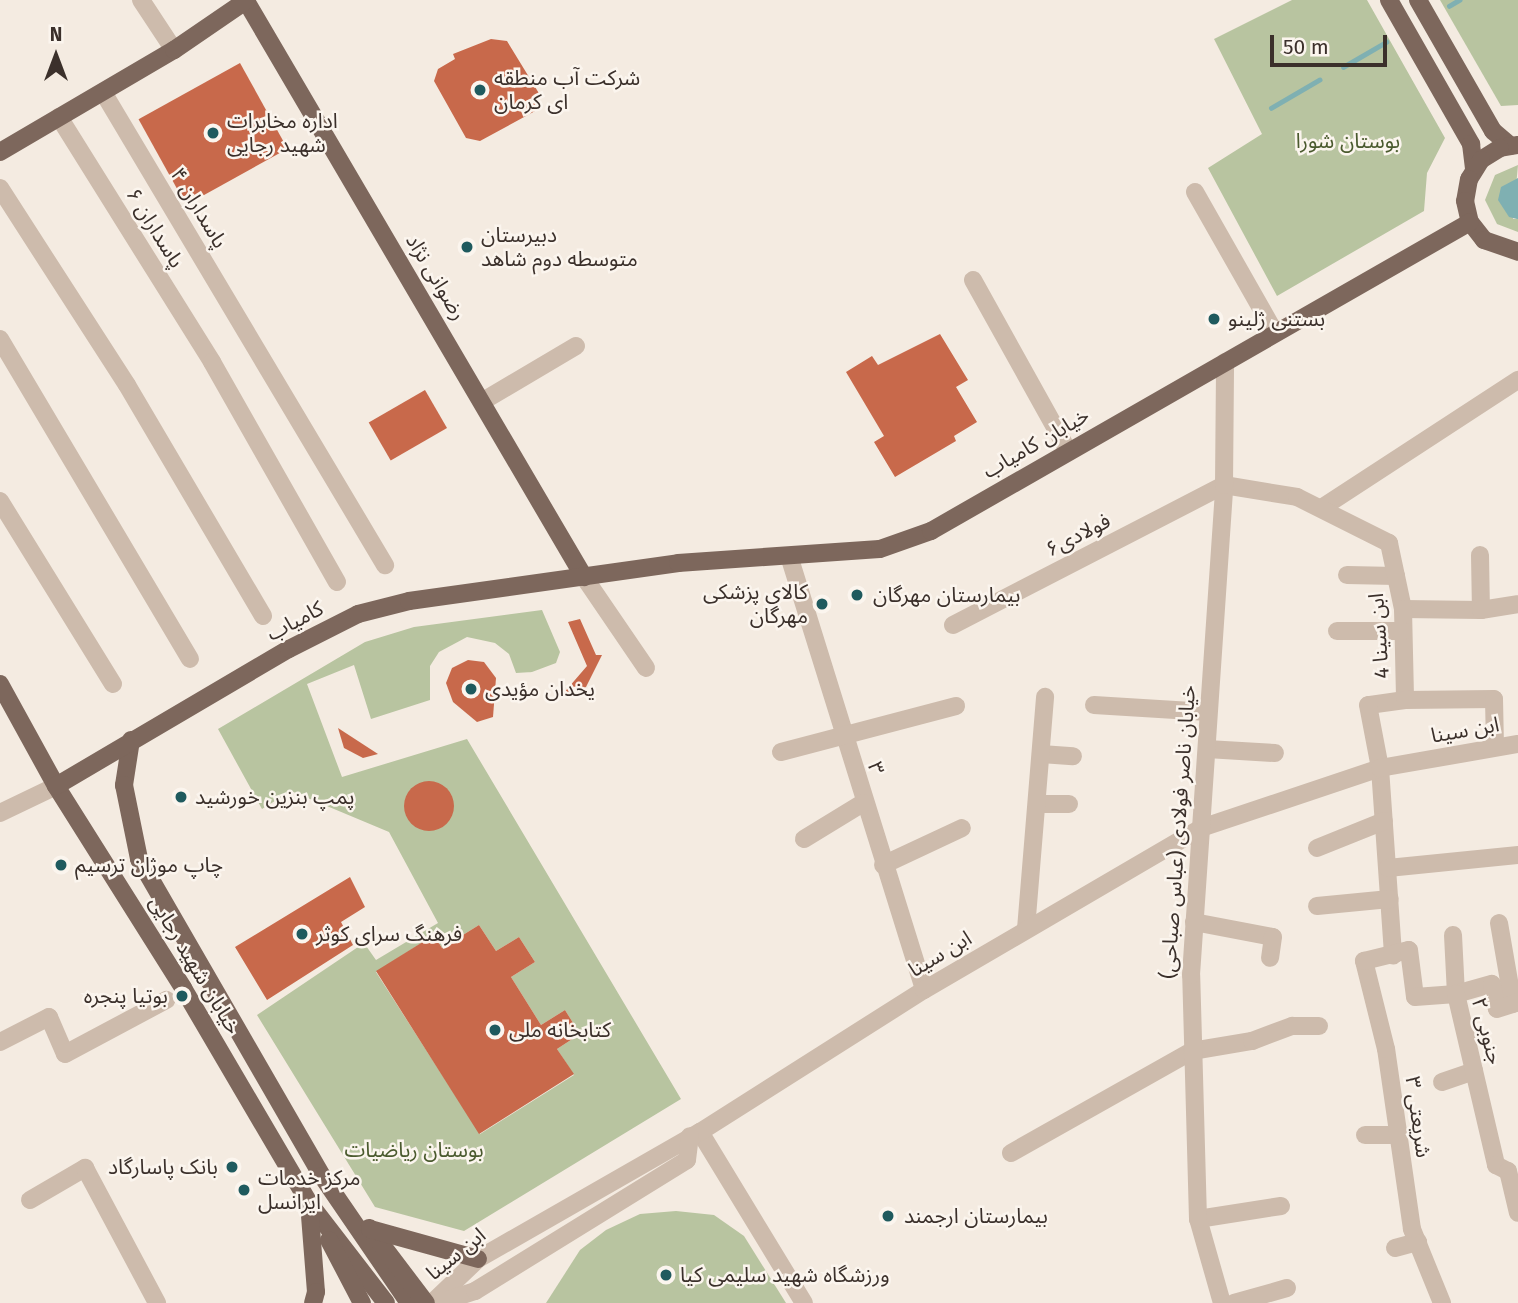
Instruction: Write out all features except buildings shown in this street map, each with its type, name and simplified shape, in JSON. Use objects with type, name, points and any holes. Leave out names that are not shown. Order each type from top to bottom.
[{"type":"main road","points":[[0,152],[174,50],[247,0]]},
{"type":"main road","name":"رضوانی نژاد","points":[[247,0],[584,577]]},
{"type":"main road","points":[[1389,0],[1471,144],[1474,169]]},
{"type":"main road","points":[[1418,0],[1493,131],[1515,146]]},
{"type":"main road","points":[[1515,146],[1490,153],[1474,169],[1465,189],[1470,222],[1493,246],[1518,252]]},
{"type":"main road","name":"خیابان کامیاب","points":[[584,577],[678,563],[790,559],[880,549],[931,531],[1067,449],[1470,222]]},
{"type":"main road","name":"کامیاب","points":[[56,786],[131,740],[358,614],[409,601],[584,577]]},
{"type":"main road","name":"خیابان شهید رجایی","points":[[0,684],[56,786],[183,988],[309,1203],[367,1260]]},
{"type":"main road","name":"خیابان شهید رجایی","points":[[131,740],[124,785],[139,859],[367,1260]]},
{"type":"main road","points":[[322,1177],[370,1229],[426,1303]]},
{"type":"main road","points":[[309,1203],[316,1292],[313,1303]]},
{"type":"main road","points":[[309,1203],[362,1303]]},
{"type":"main road","points":[[370,1229],[478,1259]]},
{"type":"main road","points":[[367,1260],[386,1303]]},
{"type":"main road","points":[[367,1260],[409,1303]]},
{"type":"street","points":[[141,0],[174,50]]},
{"type":"street","name":"پاسداران ۴","points":[[103,92],[385,565]]},
{"type":"street","name":"پاسداران ۶","points":[[59,117],[212,362],[337,582]]},
{"type":"street","points":[[0,188],[127,385],[263,616]]},
{"type":"street","points":[[1195,192],[1274,331]]},
{"type":"street","points":[[974,280],[1067,449]]},
{"type":"street","points":[[0,339],[67,446],[190,659]]},
{"type":"street","points":[[483,401],[576,346]]},
{"type":"street","name":"خیابان ناصر فولادی (عباس صباحی)","points":[[1222,1303],[1198,1219],[1192,1051],[1194,922],[1224,485],[1225,362]]},
{"type":"street","points":[[1224,485],[1297,497],[1323,508],[1518,380]]},
{"type":"street","name":"فولادی۶","points":[[953,625],[1224,485]]},
{"type":"street","points":[[0,501],[113,684]]},
{"type":"street","name":"ابن سینا 4","points":[[1323,508],[1390,543],[1403,609],[1405,700],[1368,705],[1380,768]]},
{"type":"street","points":[[1480,555],[1481,610]]},
{"type":"street","name":"۳","points":[[790,559],[841,736],[924,990]]},
{"type":"street","points":[[1346,575],[1396,576]]},
{"type":"street","points":[[584,577],[646,668]]},
{"type":"street","points":[[1403,609],[1481,610],[1518,604]]},
{"type":"street","points":[[1337,631],[1404,631]]},
{"type":"street","points":[[1027,929],[1045,697]]},
{"type":"street","points":[[1405,700],[1494,699],[1495,746]]},
{"type":"street","points":[[1094,705],[1208,712]]},
{"type":"street","points":[[781,752],[956,706]]},
{"type":"street","name":"ابن سینا","points":[[432,1303],[478,1259],[695,1134],[924,990],[1201,828],[1380,768],[1518,744]]},
{"type":"street","points":[[1207,749],[1275,753]]},
{"type":"street","points":[[1041,754],[1073,756]]},
{"type":"street","points":[[1380,768],[1393,956]]},
{"type":"street","points":[[0,813],[56,786]]},
{"type":"street","points":[[804,839],[863,803]]},
{"type":"street","points":[[1037,804],[1069,804]]},
{"type":"street","points":[[1317,848],[1384,821]]},
{"type":"street","points":[[883,865],[962,828]]},
{"type":"street","points":[[1388,868],[1518,855]]},
{"type":"street","points":[[1317,906],[1390,899]]},
{"type":"street","points":[[1194,922],[1273,937],[1270,958]]},
{"type":"street","points":[[1453,935],[1456,994],[1492,984],[1497,1009],[1515,1003],[1499,923]]},
{"type":"street","name":"۲ جنوبی","points":[[1393,956],[1409,950],[1415,998],[1456,994],[1496,1165],[1508,1171],[1518,1213]]},
{"type":"street","name":"شریعتی ۳","points":[[1393,956],[1364,961],[1386,1049],[1395,1135],[1418,1242],[1442,1303]]},
{"type":"street","points":[[0,1042],[49,1017],[65,1054],[166,1000]]},
{"type":"street","points":[[1011,1153],[1192,1051],[1252,1041],[1292,1026],[1320,1026]]},
{"type":"street","points":[[1443,1082],[1474,1071]]},
{"type":"street","points":[[438,1303],[475,1291],[687,1160],[695,1134]]},
{"type":"street","points":[[695,1134],[804,1303]]},
{"type":"street","points":[[1366,1135],[1395,1135]]},
{"type":"street","points":[[30,1200],[85,1168],[157,1303]]},
{"type":"street","points":[[1198,1219],[1281,1206]]},
{"type":"street","points":[[1395,1248],[1418,1242]]},
{"type":"street","points":[[1234,1303],[1287,1287]]},
{"type":"green space","name":"بوستان شورا","points":[[1292,0],[1367,0],[1445,138],[1427,173],[1424,211],[1277,296],[1208,168],[1262,134],[1214,39]]},
{"type":"green space","points":[[1440,0],[1518,0],[1518,105],[1501,106]]},
{"type":"green space","points":[[1518,165],[1513,219],[1518,219],[1518,232],[1497,224],[1485,200],[1495,175]]},
{"type":"green space","name":"بوستان ریاضیات","points":[[542,610],[560,652],[556,663],[532,672],[516,673],[509,654],[495,643],[467,637],[439,652],[430,666],[430,700],[371,719],[354,665],[307,684],[342,777],[467,739],[681,1099],[464,1231],[375,1207],[257,1015],[364,943],[376,960],[438,923],[389,832],[291,791],[262,809],[218,729],[365,642],[414,627]],"holes":[[[479,925],[496,951],[519,937],[535,962],[511,977],[541,1025],[565,1010],[580,1034],[557,1049],[574,1075],[480,1134],[376,972],[434,935],[442,948]]]},
{"type":"green space","name":"ورزشگاه شهید سلیمی کیا","points":[[676,1211],[714,1215],[744,1236],[786,1303],[546,1303],[580,1250],[606,1230],[640,1214]]},
{"type":"water","points":[[1518,178],[1517,219],[1509,217],[1498,200],[1501,187]]},
{"type":"waterway","points":[[1449,6],[1459,0]]},
{"type":"waterway","points":[[1343,67],[1386,42]]},
{"type":"waterway","points":[[1271,108],[1319,80]]},
{"type":"place","name":"شرکت آب منطقه ای کرمان","points":[[480,90]]},
{"type":"place","name":"اداره مخابرات شهید رجایی","points":[[213,133]]},
{"type":"place","name":"دبیرستان متوسطه دوم شاهد","points":[[467,247]]},
{"type":"place","name":"بستنی ژلینو","points":[[1214,319]]},
{"type":"place","name":"بیمارستان مهرگان","points":[[857,595]]},
{"type":"place","name":"کالای پزشکی مهرگان","points":[[822,604]]},
{"type":"place","name":"یخدان مؤیدی","points":[[471,689]]},
{"type":"place","name":"پمپ بنزین خورشید","points":[[181,797]]},
{"type":"place","name":"چاپ موژان ترسیم","points":[[61,865]]},
{"type":"place","name":"فرهنگ سرای کوثر","points":[[302,934]]},
{"type":"place","name":"بوتیا پنجره","points":[[182,996]]},
{"type":"place","name":"کتابخانه ملی","points":[[495,1030]]},
{"type":"place","name":"بانک پاسارگاد","points":[[232,1167]]},
{"type":"place","name":"مرکز خدمات ایرانسل","points":[[244,1190]]},
{"type":"place","name":"بیمارستان ارجمند","points":[[888,1216]]},
{"type":"place","name":"ورزشگاه شهید سلیمی کیا","points":[[666,1275]]}]
